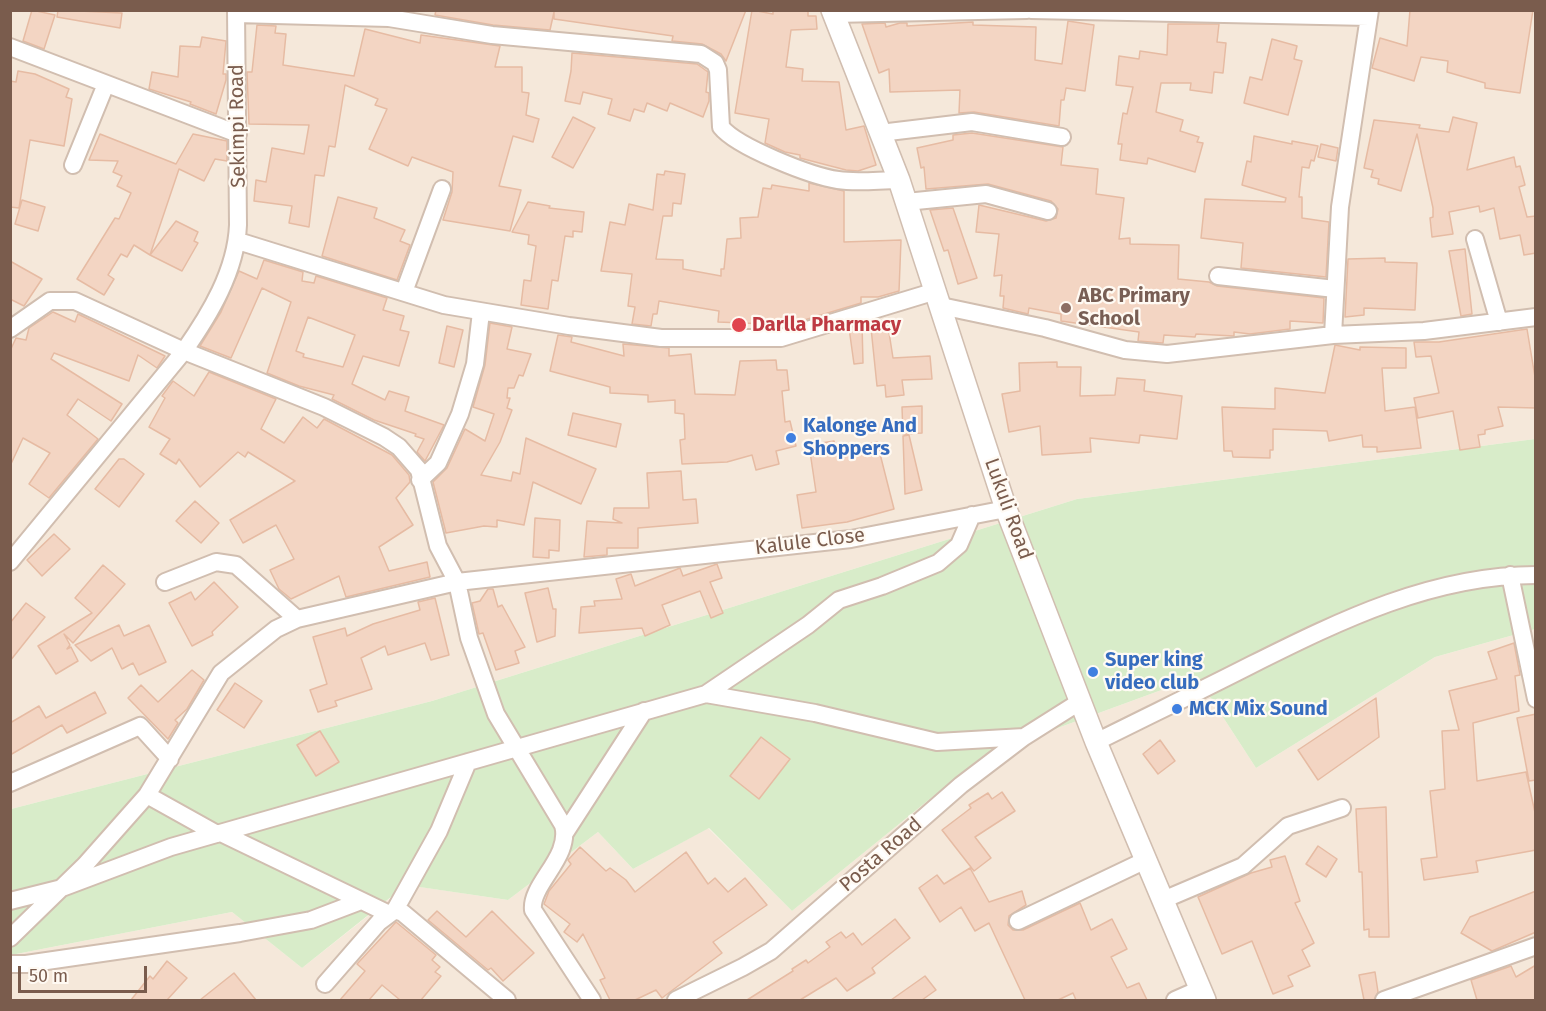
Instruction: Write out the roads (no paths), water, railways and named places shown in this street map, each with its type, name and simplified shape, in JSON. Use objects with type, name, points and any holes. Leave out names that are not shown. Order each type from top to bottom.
[{"type":"street","points":[[833,13],[1029,10],[1369,14],[1340,207],[1333,334]]},
{"type":"street","points":[[236,12],[388,18],[492,35],[700,54],[715,63],[718,70],[721,127],[734,140],[795,167],[830,178],[899,180]]},
{"type":"street","name":"Sekimpi Road","points":[[10,562],[184,351],[201,326],[227,277],[238,241],[236,12]]},
{"type":"street","name":"Lukuli Road","points":[[833,13],[899,180],[1006,509],[1096,742],[1202,995]]},
{"type":"street","points":[[12,51],[238,134]]},
{"type":"street","points":[[72,165],[106,84]]},
{"type":"street","points":[[880,133],[972,122],[1062,137]]},
{"type":"street","points":[[404,292],[442,189]]},
{"type":"street","points":[[906,202],[986,194],[1048,211]]},
{"type":"street","points":[[1475,239],[1499,322]]},
{"type":"street","points":[[238,241],[444,305],[661,338],[771,339],[939,299],[1144,353],[1167,354],[1333,334],[1384,334],[1536,317]]},
{"type":"street","points":[[1218,276],[1335,289]]},
{"type":"street","points":[[10,329],[50,301],[75,301],[184,351],[324,407],[384,436],[411,458],[419,470],[438,546],[457,582],[469,638],[496,714],[565,832]]},
{"type":"street","points":[[420,480],[438,463],[460,414],[475,364],[481,312]]},
{"type":"street","name":"Kalule Close","points":[[10,938],[62,888],[147,795],[221,673],[276,629],[297,619],[457,582],[851,539],[1006,509]]},
{"type":"street","points":[[10,901],[62,888],[171,847],[514,747],[706,694],[808,625],[839,600],[882,586],[938,563],[959,545],[972,515]]},
{"type":"street","points":[[165,582],[216,562],[236,565],[297,619]]},
{"type":"street","points":[[1096,742],[1356,615],[1423,590],[1510,575],[1536,575]]},
{"type":"street","points":[[1510,575],[1536,699]]},
{"type":"street","points":[[706,694],[815,713],[938,742],[1024,737]]},
{"type":"street","name":"Posta Road","points":[[676,1000],[694,997],[771,951],[961,785],[1024,737],[1081,701]]},
{"type":"street","points":[[592,1000],[533,910],[534,899],[553,869],[565,832],[644,711]]},
{"type":"street","points":[[10,783],[140,726],[170,759]]},
{"type":"street","points":[[325,984],[391,912],[439,831],[468,762]]},
{"type":"street","points":[[147,795],[219,833],[361,901],[391,912],[403,913],[507,1000]]},
{"type":"street","points":[[1162,900],[1243,866],[1288,826],[1342,808]]},
{"type":"street","points":[[1018,921],[1146,860]]},
{"type":"street","points":[[10,964],[26,964],[240,933],[311,920],[361,901]]},
{"type":"street","points":[[1384,1000],[1536,946]]},
{"type":"street","points":[[1175,1000],[1202,995]]},
{"type":"place","name":"ABC Primary School","points":[[1066,308]]},
{"type":"place","name":"Darlla Pharmacy","points":[[739,325]]},
{"type":"place","name":"Kalonge And Shoppers","points":[[791,438]]},
{"type":"place","name":"Super king video club","points":[[1093,672]]},
{"type":"place","name":"MCK Mix Sound","points":[[1177,709]]}]
